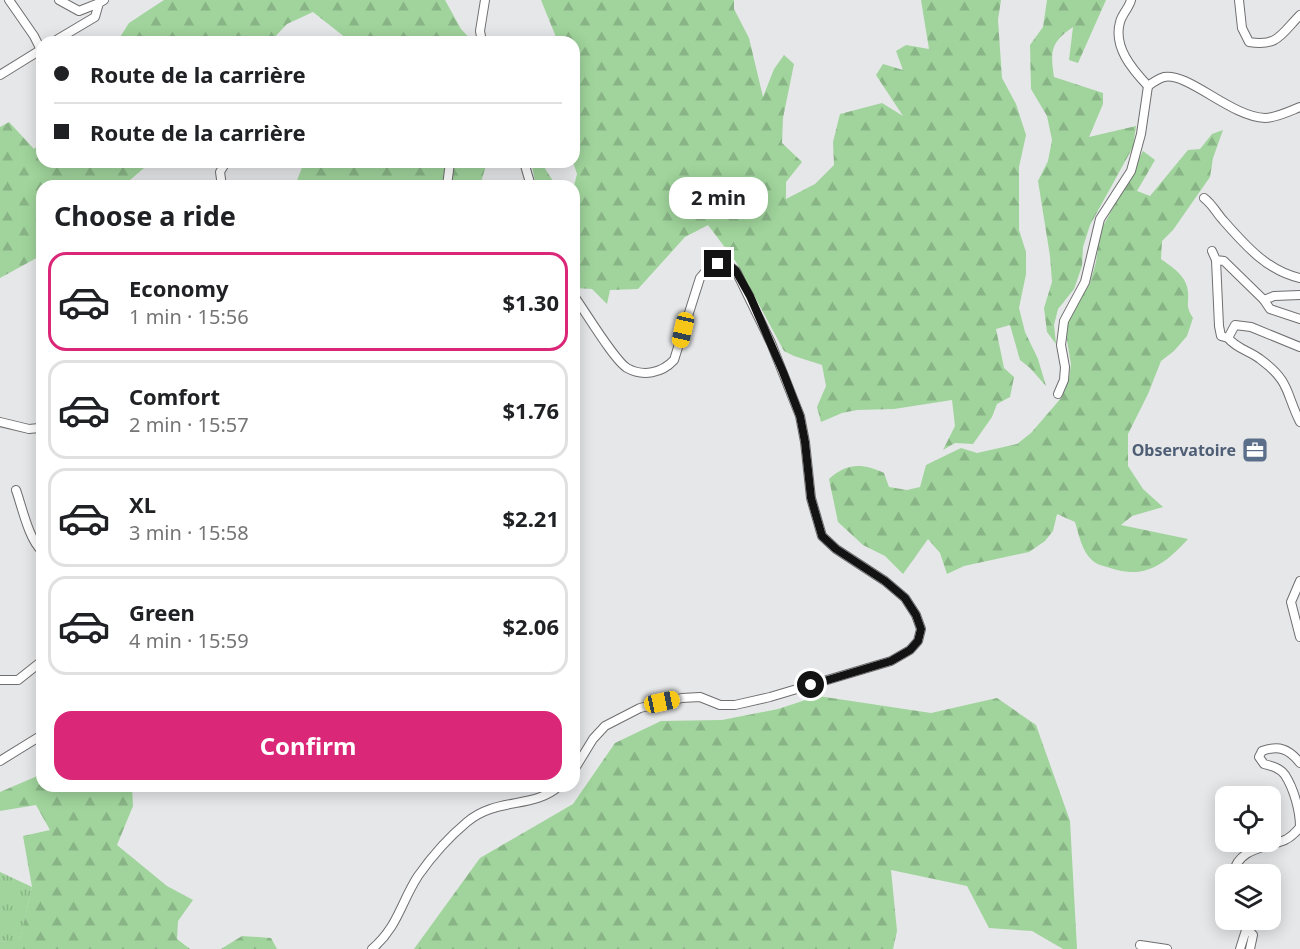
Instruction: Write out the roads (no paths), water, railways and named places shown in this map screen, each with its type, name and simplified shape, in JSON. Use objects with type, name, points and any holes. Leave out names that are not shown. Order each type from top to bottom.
[{"type":"street","points":[[9,0],[36,41]]},
{"type":"street","points":[[59,0],[79,11],[102,2]]},
{"type":"street","points":[[481,36],[484,0]]},
{"type":"street","points":[[1239,0],[1242,28],[1249,42],[1271,43],[1300,15]]},
{"type":"street","points":[[63,36],[95,17],[102,2]]},
{"type":"street","points":[[1058,394],[1064,380],[1065,367],[1061,345],[1064,321],[1085,282],[1100,219],[1131,171],[1141,134],[1148,86],[1122,51],[1118,33],[1120,18],[1131,2]]},
{"type":"street","points":[[0,75],[36,53]]},
{"type":"street","points":[[1148,86],[1162,77],[1176,77],[1248,115],[1266,118],[1300,107]]},
{"type":"street","points":[[1204,198],[1211,203],[1247,246],[1262,259],[1282,273],[1300,278]]},
{"type":"street","points":[[1212,251],[1216,260],[1221,336],[1228,338],[1233,344],[1258,358],[1277,373],[1286,384],[1300,422]]},
{"type":"street","points":[[1216,260],[1224,261],[1264,300],[1270,309],[1300,320]]},
{"type":"street","points":[[580,304],[616,358],[627,368],[642,373],[667,368],[679,349],[700,278],[707,268],[718,264],[728,264],[736,271],[771,343],[800,416],[811,498],[822,536],[836,549],[885,581],[905,598],[916,615],[921,629],[918,641],[910,650],[891,661],[770,697],[735,705],[720,705],[700,697],[682,698],[640,708],[605,726],[593,739],[580,760]]},
{"type":"street","points":[[1264,300],[1274,296],[1300,295]]},
{"type":"street","points":[[1228,338],[1235,325],[1251,327],[1300,347]]},
{"type":"street","points":[[0,422],[29,429],[36,428]]},
{"type":"street","points":[[16,490],[36,543]]},
{"type":"street","points":[[1300,581],[1292,602],[1300,637]]},
{"type":"street","points":[[0,680],[18,680],[36,666]]},
{"type":"street","points":[[0,761],[36,739]]},
{"type":"street","points":[[1236,864],[1241,857],[1257,848],[1286,840],[1300,827],[1297,805],[1285,774],[1275,766],[1264,764],[1259,757],[1262,751],[1279,747],[1288,750],[1300,763]]},
{"type":"street","points":[[372,949],[394,923],[417,877],[434,855],[470,820],[488,808],[536,799],[552,792]]},
{"type":"street","points":[[1240,949],[1246,930]]},
{"type":"street","points":[[1249,930],[1253,935],[1250,949]]},
{"type":"street","points":[[1140,945],[1167,949]]},
{"type":"place","name":"Observatoire","points":[[1255,450]]}]
